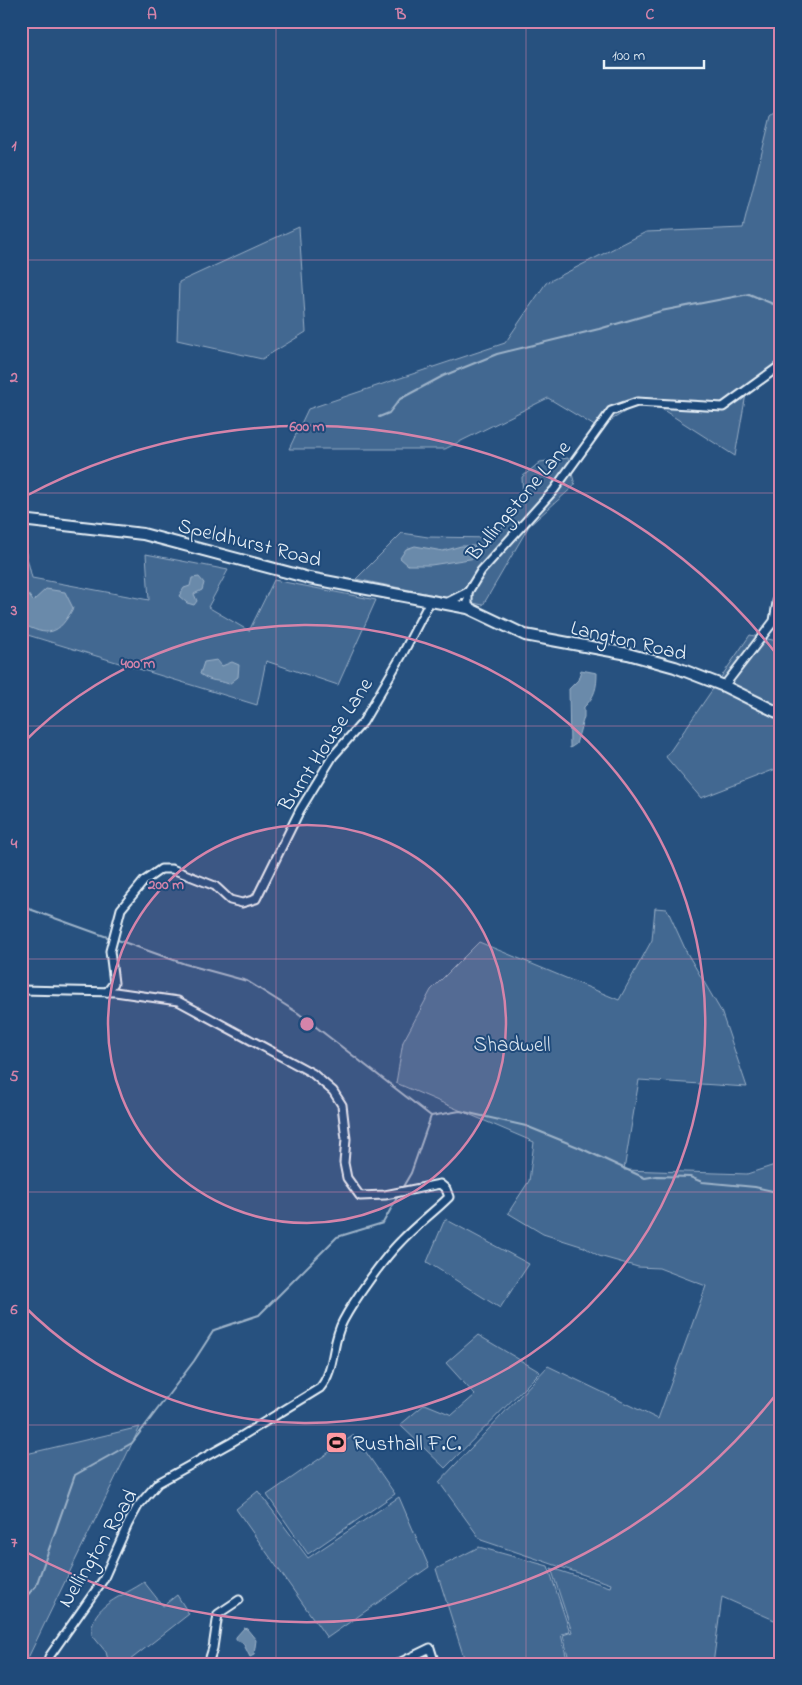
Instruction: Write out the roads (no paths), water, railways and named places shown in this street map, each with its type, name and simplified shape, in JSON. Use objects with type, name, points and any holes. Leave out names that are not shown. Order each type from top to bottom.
[{"type":"street","name":"Bullingstone Lane","points":[[446,603],[468,592],[481,571],[498,550],[554,490],[611,411],[636,402],[723,407],[781,365]]},
{"type":"street","name":"Speldhurst Road","points":[[21,520],[143,534],[309,578],[468,608]]},
{"type":"street","points":[[724,686],[774,620],[781,578]]},
{"type":"street","name":"Bullingstone Lane","points":[[468,592],[468,608]]},
{"type":"street","name":"Burnt House Lane","points":[[107,992],[114,983],[110,951],[121,908],[144,881],[161,869],[172,869],[215,886],[230,900],[242,903],[256,899],[300,810],[333,756],[363,722],[402,655],[430,601]]},
{"type":"street","name":"Langton Road","points":[[468,608],[525,635],[662,663],[724,686],[781,714]]},
{"type":"street","points":[[21,990],[107,992]]},
{"type":"street","name":"Nellington Road","points":[[48,1664],[49,1657],[103,1580],[138,1506],[158,1483],[232,1442],[320,1388],[328,1380],[334,1359],[338,1331],[348,1312],[401,1241],[449,1197],[446,1189],[440,1184],[420,1186],[385,1195],[360,1196],[347,1178],[344,1163],[346,1139],[342,1104],[333,1092],[312,1073],[178,1001],[107,992]]},
{"type":"street","points":[[208,1664],[214,1648],[218,1614],[239,1600]]},
{"type":"street","points":[[397,1664],[430,1648],[435,1664]]},
{"type":"waterway","points":[[379,417],[389,413],[400,399],[443,376],[497,354],[599,329],[661,311],[749,294],[778,306],[781,305]]},
{"type":"waterway","points":[[21,906],[110,938]]},
{"type":"waterway","points":[[115,939],[185,964],[247,981],[298,1013],[431,1116],[411,1173],[401,1190]]},
{"type":"waterway","points":[[431,1116],[460,1111],[526,1126],[578,1147],[645,1178],[657,1176],[690,1177],[702,1182],[755,1187],[781,1193]]},
{"type":"waterway","points":[[21,1602],[36,1586],[75,1475],[132,1443],[194,1361],[214,1330],[259,1315],[337,1237],[383,1223],[398,1196]]},
{"type":"place","name":"Rusthall F.C.","points":[[337,1443]]},
{"type":"park label","name":"Shadwell","points":[[512,1044]]}]
